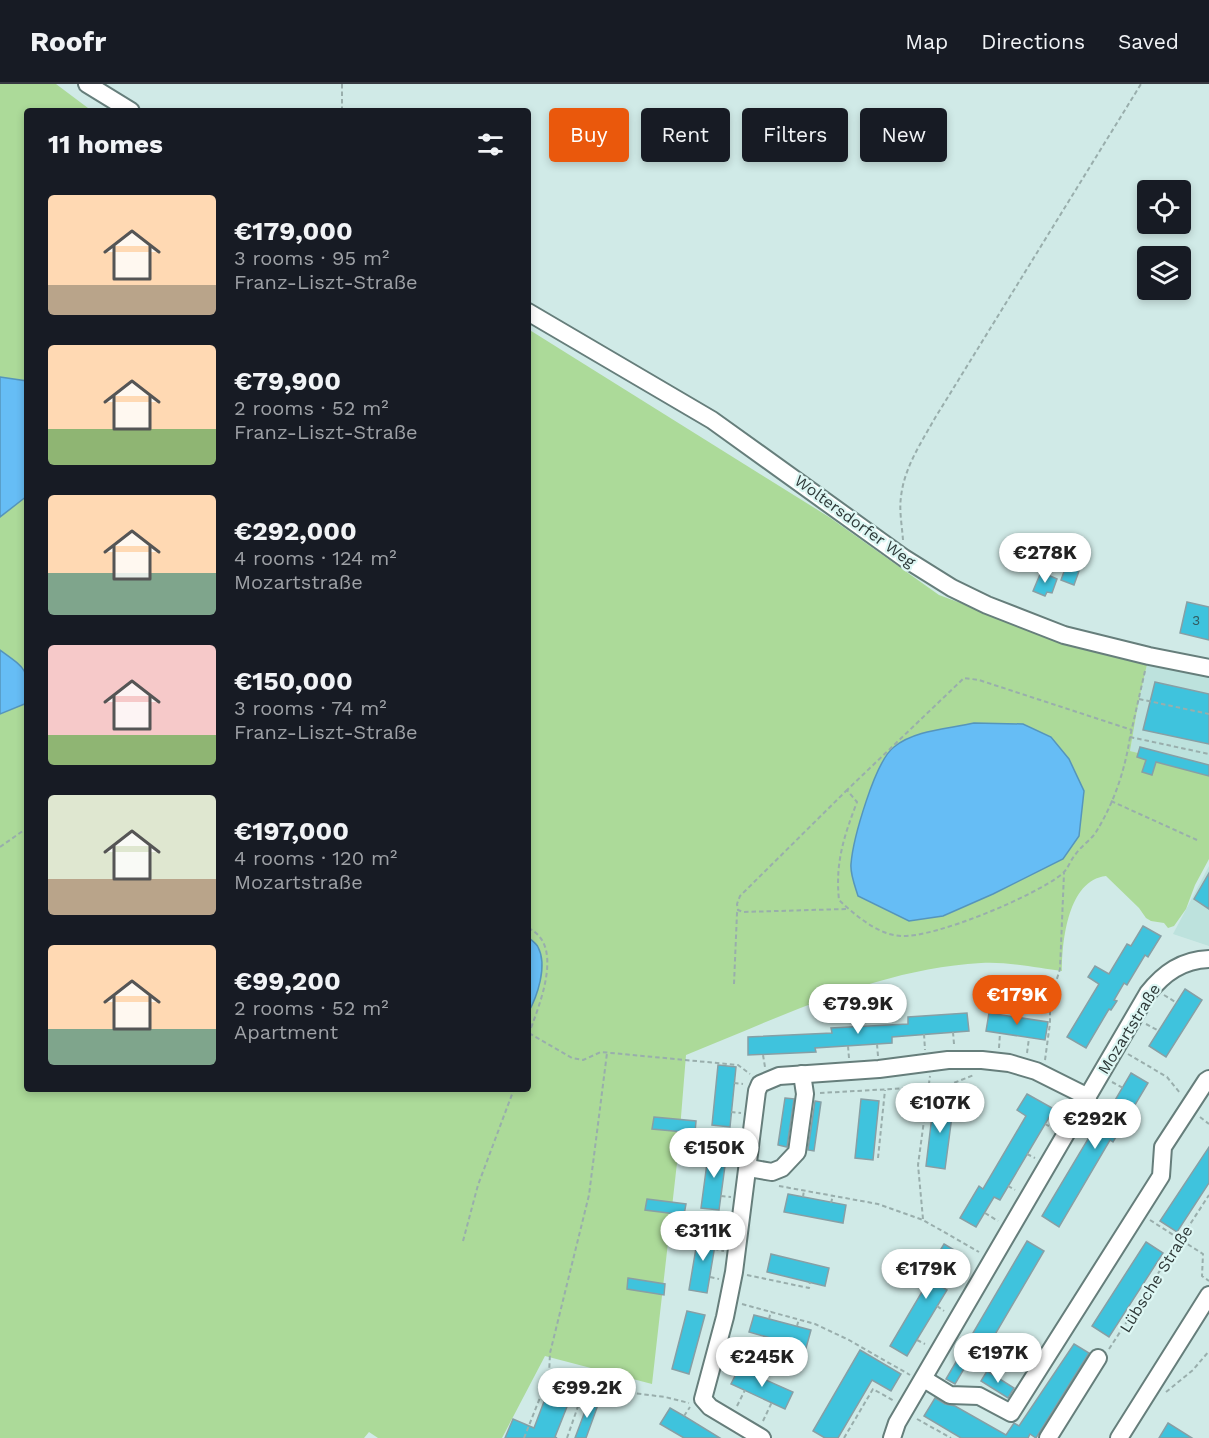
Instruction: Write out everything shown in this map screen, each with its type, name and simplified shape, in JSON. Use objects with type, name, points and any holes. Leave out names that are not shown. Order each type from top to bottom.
[{"type":"street","points":[[87,84],[126,108]]},
{"type":"street","name":"Woltersdorfer Weg","points":[[531,314],[712,420],[904,558],[952,588],[987,605],[1064,635],[1209,668]]},
{"type":"street","name":"Mozartstraße","points":[[892,1438],[902,1408],[919,1378],[1090,1103],[1148,993],[1170,970],[1184,963],[1209,959]]},
{"type":"street","points":[[759,1436],[710,1407],[703,1399],[728,1301],[726,1270],[749,1168],[757,1091],[760,1084],[779,1076],[879,1069],[929,1057],[969,1059],[996,1057],[1036,1071],[1090,1103]]},
{"type":"street","points":[[749,1168],[772,1172],[782,1168],[797,1152],[805,1094],[802,1074]]},
{"type":"street","points":[[919,1378],[950,1395],[979,1396],[1011,1413],[1161,1176],[1164,1147],[1192,1101],[1209,1079]]},
{"type":"street","points":[[1119,1438],[1209,1295]]},
{"type":"street","points":[[1048,1438],[1098,1358]]},
{"type":"path","points":[[342,84],[342,108]]},
{"type":"path","points":[[904,558],[900,498],[904,479],[914,457],[935,418],[1142,84]]},
{"type":"path","points":[[847,790],[857,802],[843,836],[837,879],[838,900],[859,919],[901,936],[945,929],[1032,893],[1064,873],[1075,855],[1095,834],[1124,768],[1149,656]]},
{"type":"path","points":[[734,984],[737,904],[741,896],[964,678],[979,680],[1132,730]]},
{"type":"path","points":[[1139,699],[1209,714]]},
{"type":"path","points":[[1130,737],[1209,754]]},
{"type":"path","points":[[1111,801],[1197,840]]},
{"type":"path","points":[[0,846],[24,830]]},
{"type":"path","points":[[1044,1066],[1050,1023],[1050,1001],[1060,969],[1064,873]]},
{"type":"path","points":[[738,910],[743,912],[848,909]]},
{"type":"path","points":[[531,930],[536,932],[545,945],[548,956],[544,985],[531,1027]]},
{"type":"path","points":[[1161,993],[1177,1003]]},
{"type":"path","points":[[1143,1022],[1159,1031]]},
{"type":"path","points":[[953,1032],[955,1050]]},
{"type":"path","points":[[805,1094],[929,1088],[969,1079],[996,1057],[1000,1033]]},
{"type":"path","points":[[923,1220],[918,1165],[929,1088],[929,1057],[924,1034]]},
{"type":"path","points":[[531,1035],[572,1058],[583,1060],[601,1052],[738,1065],[750,1075],[753,1070]]},
{"type":"path","points":[[1027,1059],[1029,1038]]},
{"type":"path","points":[[877,1044],[878,1058]]},
{"type":"path","points":[[848,1046],[849,1060]]},
{"type":"path","points":[[1126,1052],[1167,1077],[1179,1093],[1192,1101]]},
{"type":"path","points":[[524,1438],[549,1375],[550,1353],[589,1195],[607,1053]]},
{"type":"path","points":[[763,1054],[765,1069],[774,1068]]},
{"type":"path","points":[[1109,1080],[1123,1088]]},
{"type":"path","points":[[734,1083],[748,1085]]},
{"type":"path","points":[[878,1158],[885,1090]]},
{"type":"path","points":[[463,1241],[478,1185],[513,1092]]},
{"type":"path","points":[[1090,1103],[1106,1116]]},
{"type":"path","points":[[731,1112],[744,1113]]},
{"type":"path","points":[[926,1115],[932,1116]]},
{"type":"path","points":[[878,1116],[883,1116]]},
{"type":"path","points":[[875,1145],[880,1146]]},
{"type":"path","points":[[921,1148],[928,1149]]},
{"type":"path","points":[[770,1184],[878,1204],[923,1220],[987,1257]]},
{"type":"path","points":[[803,1197],[804,1190]]},
{"type":"path","points":[[831,1203],[832,1195]]},
{"type":"path","points":[[722,1196],[733,1197]]},
{"type":"path","name":"Lübsche Straße","points":[[1098,1358],[1113,1346],[1209,1196]]},
{"type":"path","points":[[1138,1212],[1203,1254],[1202,1276],[1209,1281]]},
{"type":"path","points":[[985,1213],[1005,1225]]},
{"type":"path","points":[[714,1249],[726,1251],[726,1270]]},
{"type":"path","points":[[710,1277],[726,1270],[809,1288],[810,1282]]},
{"type":"path","points":[[951,1271],[971,1284]]},
{"type":"path","points":[[780,1282],[782,1275]]},
{"type":"path","points":[[728,1301],[815,1323],[919,1378]]},
{"type":"path","points":[[769,1319],[771,1311]]},
{"type":"path","points":[[797,1326],[799,1319]]},
{"type":"path","points":[[1164,1394],[1193,1370],[1209,1351]]},
{"type":"path","points":[[567,1438],[584,1389],[665,1397],[689,1403],[690,1407],[684,1416]]},
{"type":"path","points":[[844,1438],[873,1389],[951,1438]]},
{"type":"path","points":[[730,1419],[745,1390]]},
{"type":"path","points":[[759,1436],[772,1402]]},
{"type":"shaded area","points":[[1149,656],[1209,668],[1209,770],[1130,751]]},
{"type":"shaded area","points":[[1209,866],[1209,946],[1173,934]]},
{"type":"green space","points":[[0,84],[56,84],[88,108],[24,108],[24,1092],[531,1092],[531,331],[829,517],[939,595],[1042,633],[1149,656],[1130,751],[1209,770],[1209,859],[1195,885],[1186,909],[1174,926],[1168,928],[1164,923],[1151,921],[1106,876],[1093,880],[1083,888],[1075,900],[1066,929],[1062,971],[1010,964],[981,963],[942,967],[904,975],[830,997],[686,1055],[678,1154],[652,1384],[545,1356],[502,1438],[378,1438],[369,1432],[364,1438],[0,1438]]},
{"type":"water","points":[[0,377],[24,381],[24,498],[0,517]]},
{"type":"water","points":[[0,650],[24,671],[24,704],[0,714]]},
{"type":"water","points":[[974,723],[1023,724],[1051,737],[1069,759],[1084,791],[1079,836],[1063,859],[993,894],[943,916],[909,921],[858,896],[851,864],[866,801],[887,755],[902,741],[932,731]]},
{"type":"water","points":[[531,940],[537,946],[542,963],[535,999],[531,1007]]},
{"type":"building","points":[[1066,566],[1079,571],[1074,585],[1061,580]]},
{"type":"building","points":[[1041,572],[1057,579],[1052,593],[1047,592],[1045,596],[1033,591]]},
{"type":"building","points":[[1187,602],[1209,607],[1209,640],[1180,633]]},
{"type":"building","points":[[1155,682],[1209,694],[1209,744],[1143,730]]},
{"type":"building","points":[[1140,747],[1209,765],[1209,776],[1156,762],[1152,775],[1142,772],[1146,760],[1137,757]]},
{"type":"building","points":[[1209,873],[1209,909],[1194,899]]},
{"type":"building","points":[[1143,926],[1161,936],[1148,957],[1145,955],[1127,985],[1124,983],[1114,1000],[1117,1001],[1111,1010],[1109,1009],[1086,1048],[1067,1037],[1099,984],[1088,977],[1095,966],[1109,974],[1127,944],[1131,946]]},
{"type":"building","points":[[1185,989],[1202,1000],[1166,1057],[1149,1046]]},
{"type":"building","points":[[967,1013],[969,1031],[892,1037],[892,1043],[815,1048],[816,1052],[748,1055],[748,1037],[832,1033],[831,1028],[908,1024],[908,1017]]},
{"type":"building","points":[[989,1013],[1048,1022],[1045,1040],[986,1031]]},
{"type":"building","points":[[718,1065],[736,1067],[730,1127],[712,1125]]},
{"type":"building","points":[[1131,1073],[1148,1083],[1113,1142],[1110,1140],[1059,1227],[1042,1216],[1094,1129],[1097,1131]]},
{"type":"building","points":[[1027,1094],[1054,1109],[1000,1200],[994,1197],[976,1227],[960,1218],[979,1186],[983,1189],[1026,1116],[1017,1110]]},
{"type":"building","points":[[785,1098],[794,1099],[787,1147],[778,1145]]},
{"type":"building","points":[[861,1099],[879,1101],[873,1160],[855,1158]]},
{"type":"building","points":[[934,1099],[954,1101],[945,1169],[926,1166]]},
{"type":"building","points":[[815,1101],[821,1102],[814,1151],[808,1150]]},
{"type":"building","points":[[654,1117],[696,1121],[695,1133],[652,1129]]},
{"type":"building","points":[[1209,1147],[1209,1183],[1177,1232],[1160,1221]]},
{"type":"building","points":[[709,1148],[727,1151],[719,1210],[701,1208]]},
{"type":"building","points":[[788,1194],[846,1205],[843,1223],[784,1212]]},
{"type":"building","points":[[647,1199],[686,1204],[684,1215],[645,1210]]},
{"type":"building","points":[[699,1230],[717,1233],[707,1293],[689,1290]]},
{"type":"building","points":[[1027,1241],[1044,1251],[976,1367],[968,1362],[955,1384],[946,1379]]},
{"type":"building","points":[[1146,1242],[1163,1253],[1109,1337],[1092,1326]]},
{"type":"building","points":[[944,1244],[961,1254],[942,1287],[947,1290],[907,1356],[890,1346],[929,1280],[924,1277]]},
{"type":"building","points":[[771,1254],[829,1268],[825,1286],[767,1272]]},
{"type":"building","points":[[628,1278],[665,1284],[664,1295],[627,1289]]},
{"type":"building","points":[[687,1311],[705,1315],[689,1374],[672,1369]]},
{"type":"building","points":[[754,1315],[811,1330],[806,1348],[749,1332]]},
{"type":"building","points":[[1074,1344],[1089,1353],[1036,1438],[1030,1434],[1028,1438],[961,1438],[924,1416],[935,1398],[945,1404],[955,1406],[1006,1435],[1014,1423],[1019,1426]]},
{"type":"building","points":[[860,1350],[901,1374],[891,1391],[872,1380],[838,1438],[825,1438],[813,1431]]},
{"type":"building","points":[[739,1368],[793,1392],[785,1409],[731,1384]]},
{"type":"building","points":[[556,1370],[578,1379],[555,1437],[557,1438],[505,1438],[513,1419],[534,1428]]},
{"type":"building","points":[[987,1371],[1014,1388],[1008,1398],[981,1381]]},
{"type":"building","points":[[590,1398],[599,1402],[586,1438],[575,1438]]},
{"type":"building","points":[[670,1408],[720,1438],[684,1438],[660,1424]]},
{"type":"building","points":[[1168,1423],[1192,1438],[1159,1438]]}]
